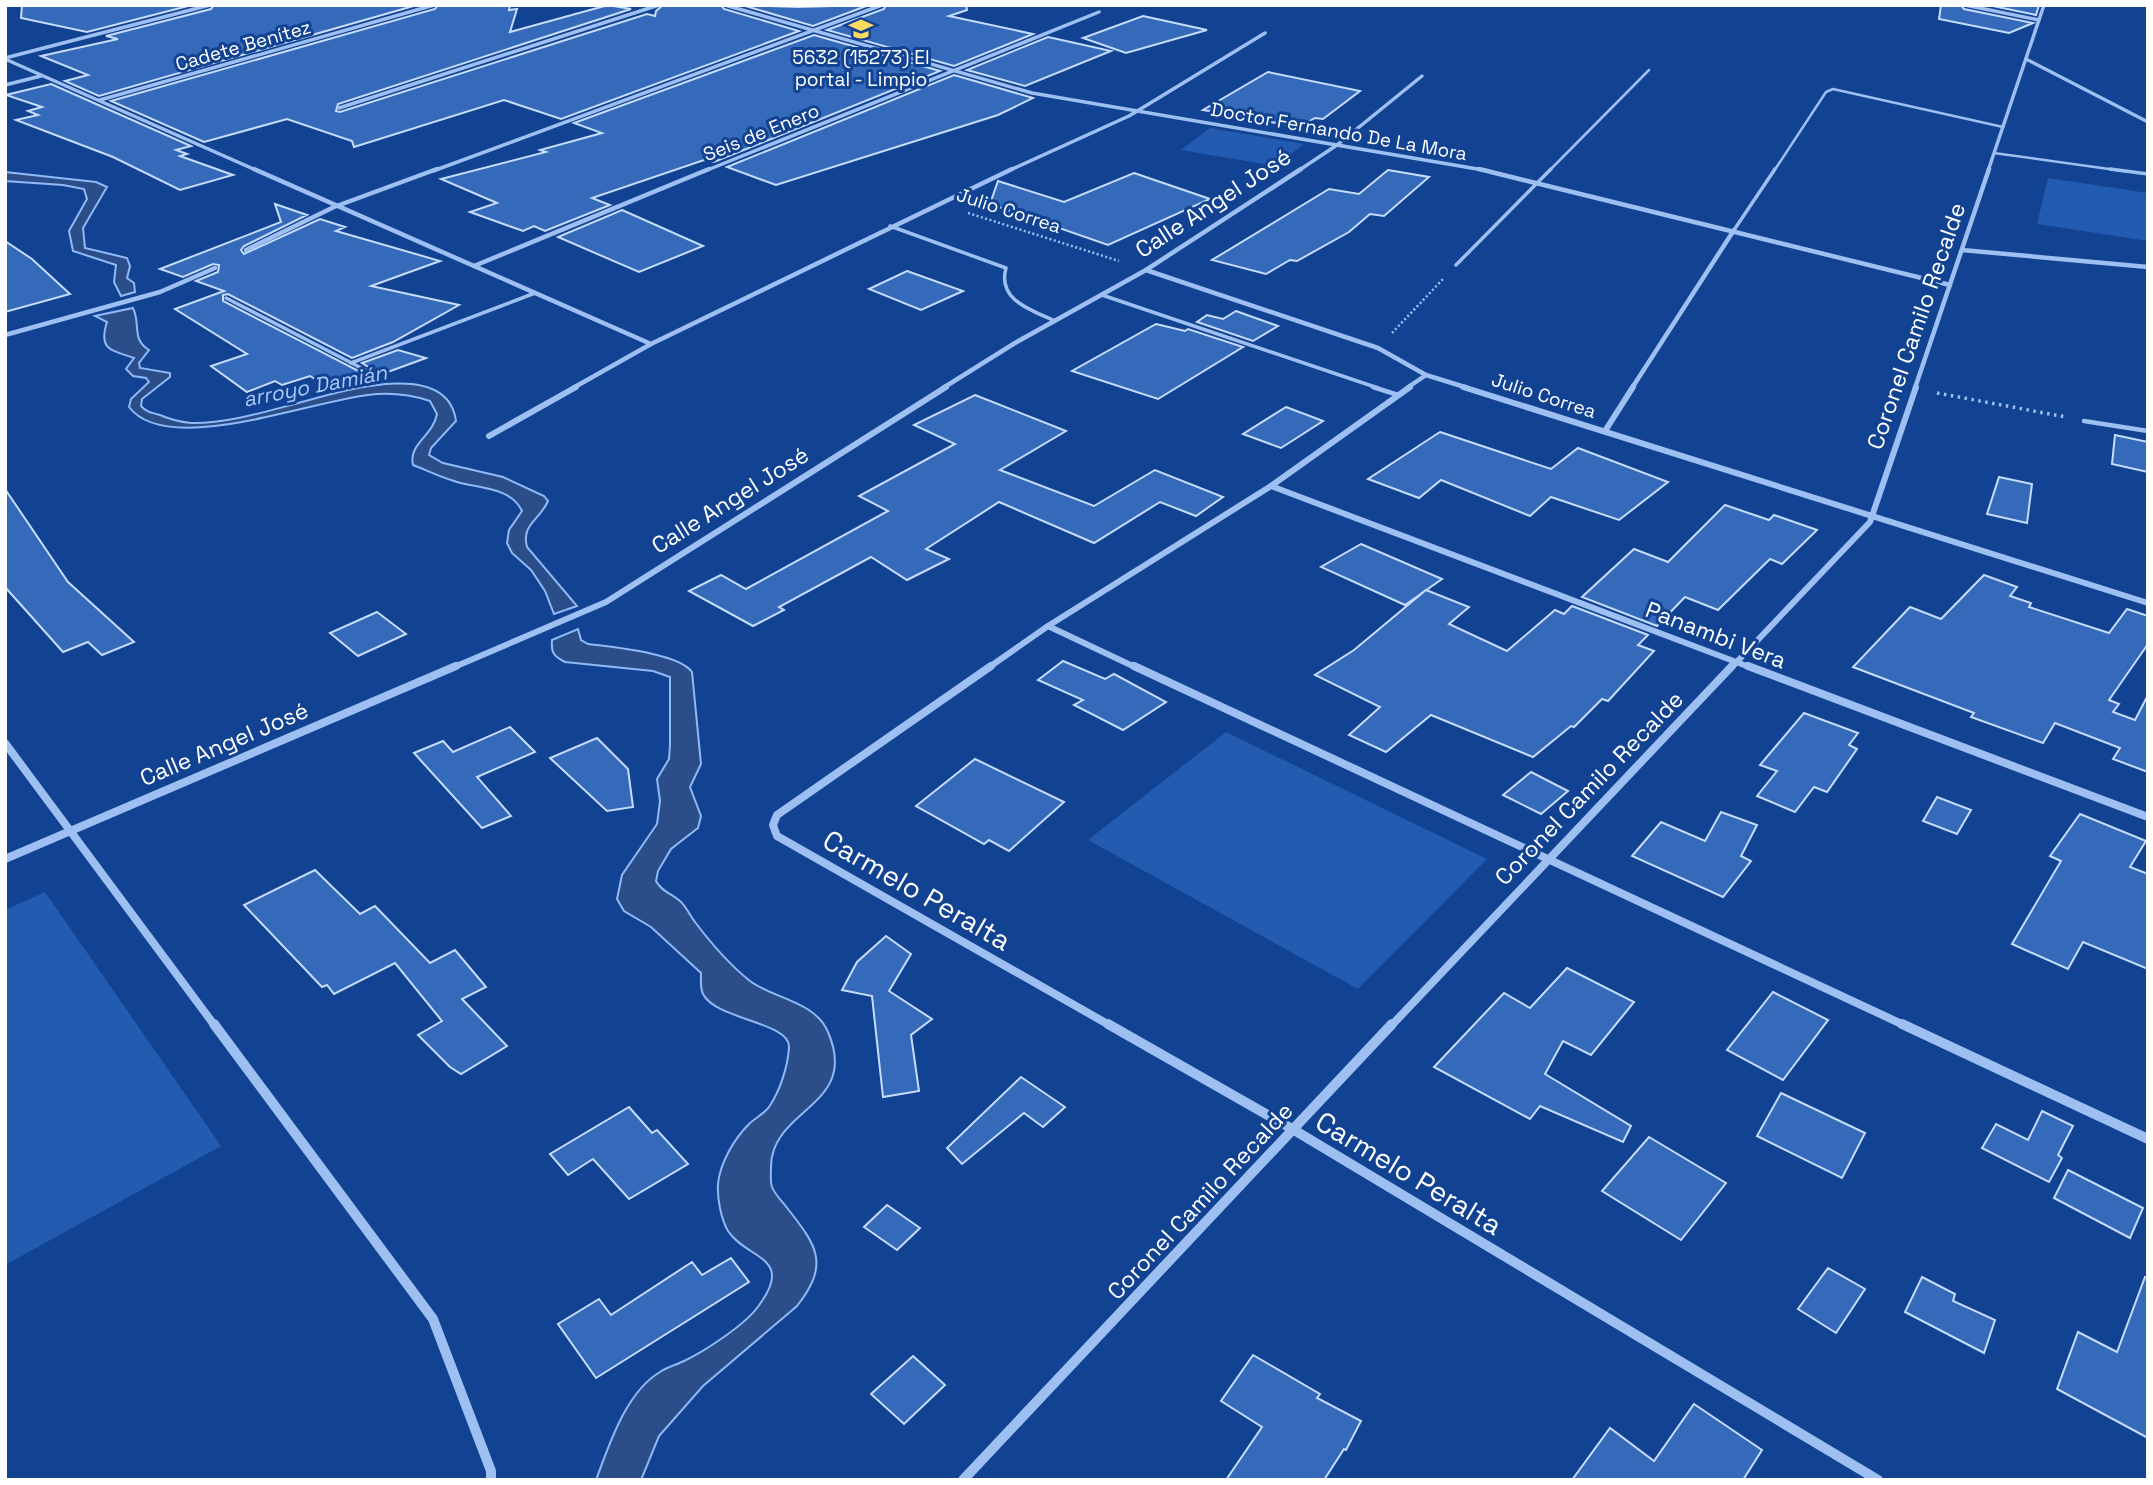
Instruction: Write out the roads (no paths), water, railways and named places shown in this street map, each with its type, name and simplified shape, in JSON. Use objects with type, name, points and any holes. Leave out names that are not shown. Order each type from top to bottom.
[{"type":"street","points":[[5,59],[210,5]]},
{"type":"street","name":"Cadete Benítez","points":[[100,100],[434,5]]},
{"type":"street","points":[[339,108],[659,5]]},
{"type":"street","name":"Doctor Fernando De La Mora","points":[[725,5],[1032,93],[1541,182],[1950,285]]},
{"type":"street","points":[[246,250],[334,207],[882,5]]},
{"type":"street","points":[[1965,5],[2039,20]]},
{"type":"street","name":"Coronel Camilo Recalde","points":[[963,1480],[1548,859],[1870,522],[2044,5]]},
{"type":"street","name":"Seis de Enero","points":[[474,266],[949,70],[1099,12]]},
{"type":"street","points":[[489,436],[651,344],[937,203],[1136,111],[1265,33]]},
{"type":"street","points":[[5,59],[334,207],[651,344]]},
{"type":"street","points":[[2026,60],[2148,122]]},
{"type":"street","points":[[5,85],[41,76]]},
{"type":"street","name":"Calle Angel José","points":[[5,859],[606,602],[1055,321],[1146,270],[1337,145],[1422,76]]},
{"type":"street","points":[[1605,431],[1734,230]]},
{"type":"street","points":[[1962,250],[2148,267]]},
{"type":"street","points":[[5,335],[160,292],[215,268]]},
{"type":"street","name":"Julio Correa","points":[[1146,270],[1378,348],[1426,375],[2148,603]]},
{"type":"street","points":[[1048,626],[1271,486],[1426,375]]},
{"type":"street","name":"Panambi Vera","points":[[1271,486],[2148,817]]},
{"type":"street","points":[[1048,626],[2148,1139]]},
{"type":"street","name":"Carmelo Peralta","points":[[1048,626],[777,815],[773,825],[777,836],[1294,1130],[1878,1480]]},
{"type":"street","points":[[5,743],[433,1319],[491,1471],[491,1480]]},
{"type":"lane","points":[[1456,265],[1649,70]]},
{"type":"lane","points":[[1734,230],[1826,92],[1833,89],[2003,127]]},
{"type":"lane","points":[[1994,153],[2148,174]]},
{"type":"lane","points":[[890,226],[1006,268],[1004,288],[1010,299],[1055,321]]},
{"type":"lane","points":[[351,363],[535,293]]},
{"type":"lane","points":[[1102,295],[1398,395]]},
{"type":"lane","points":[[226,298],[369,372]]},
{"type":"lane","points":[[2084,421],[2148,430]]},
{"type":"place","name":"5632 (15273) El portal - Limpio","points":[[861,29]]},
{"type":"water label","name":"arroyo Damián","points":[[315,386]]}]
